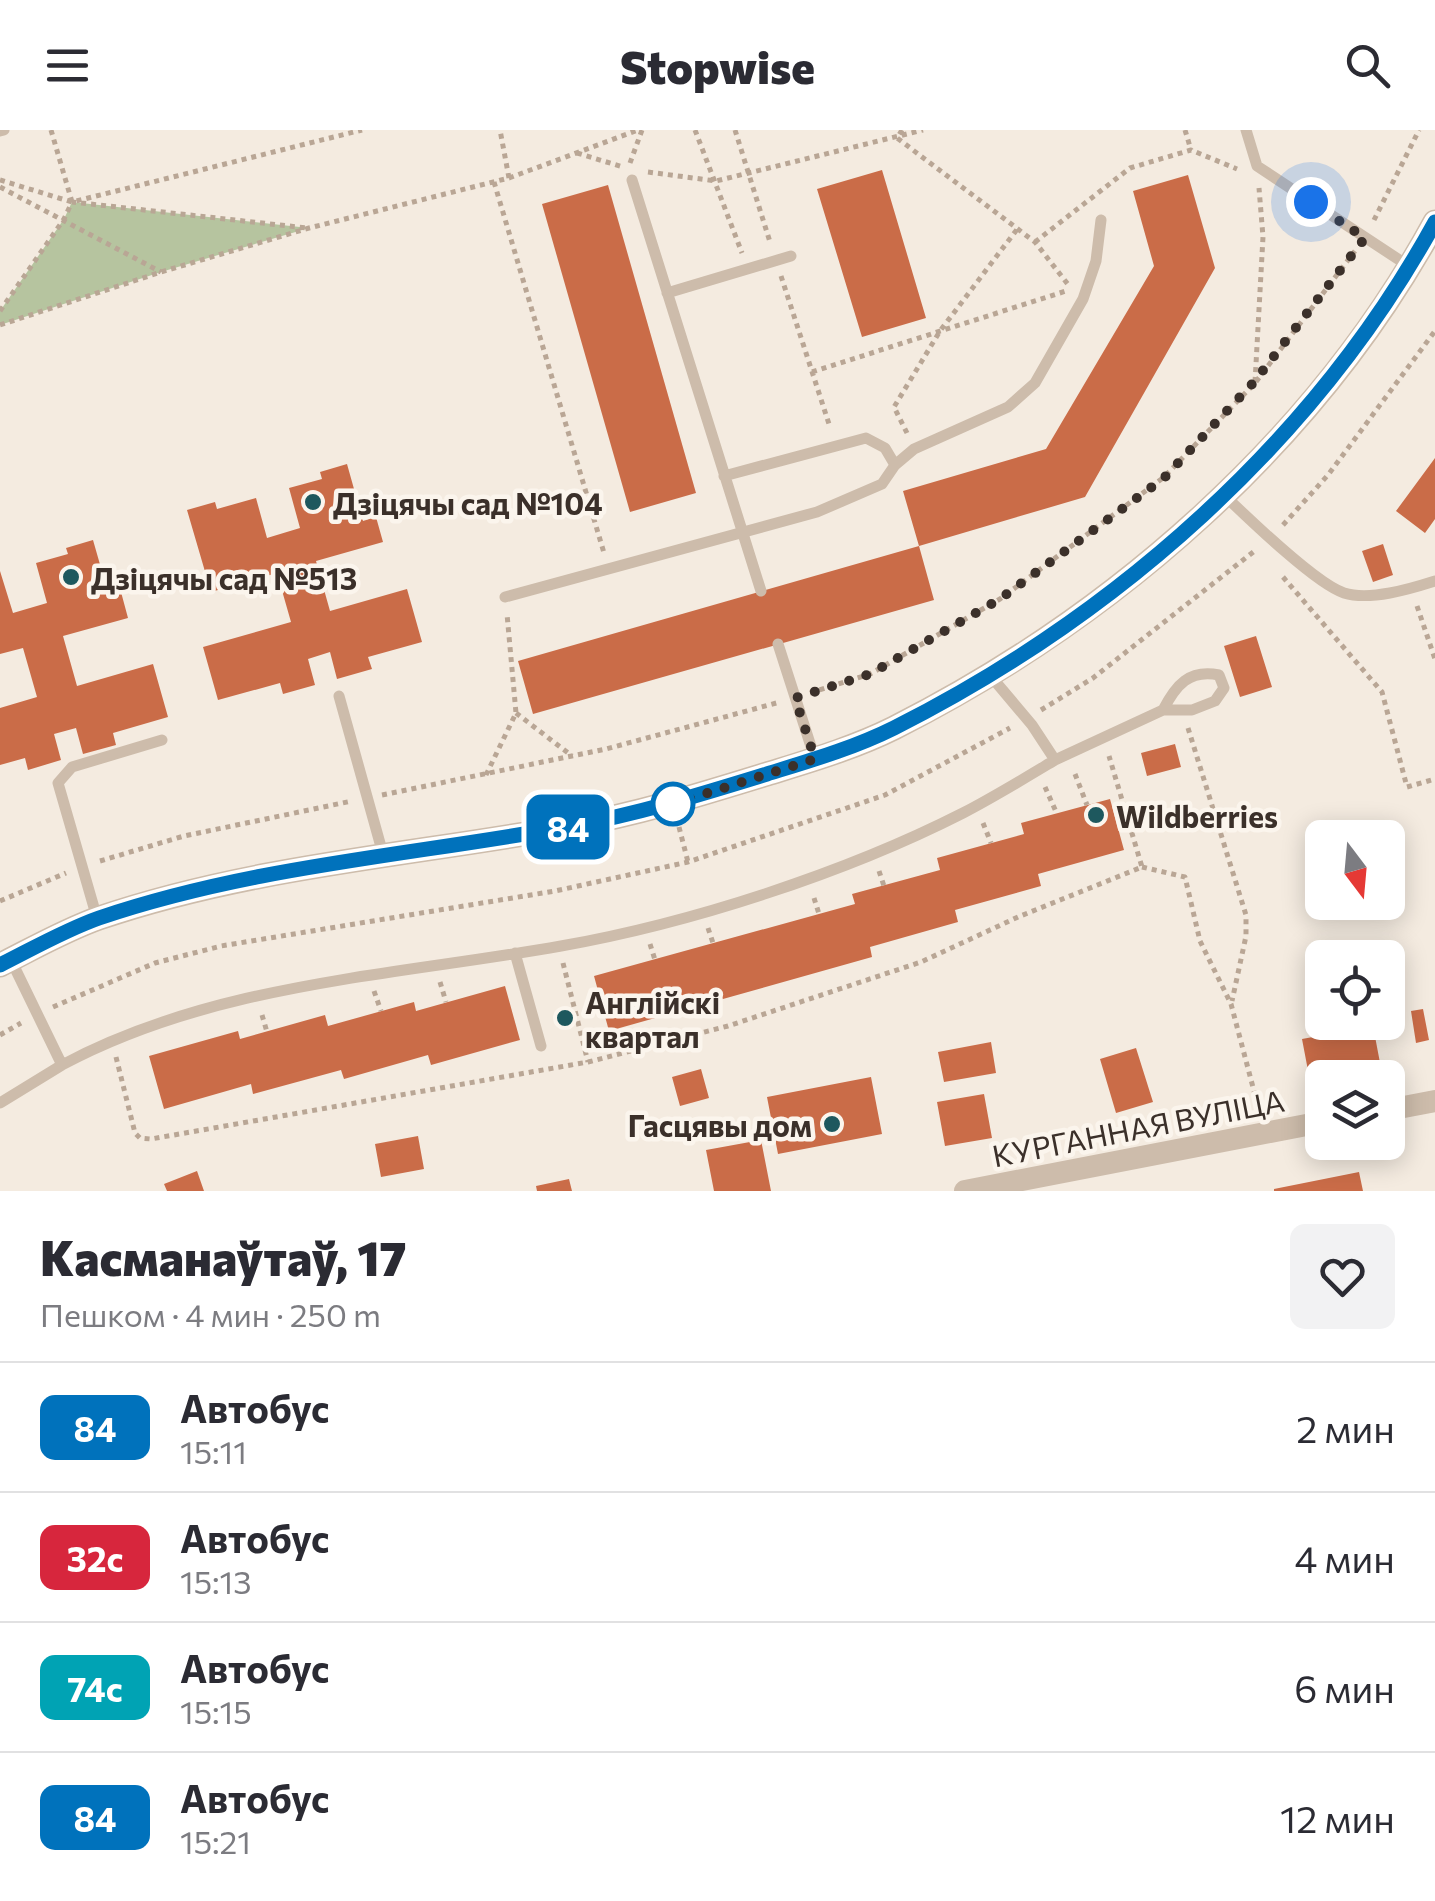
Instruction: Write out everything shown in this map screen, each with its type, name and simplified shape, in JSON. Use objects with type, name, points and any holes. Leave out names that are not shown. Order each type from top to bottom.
[{"type":"street","points":[[5,962],[97,919],[266,875],[572,826],[673,804],[815,759],[890,730],[989,674],[1059,628],[1150,562],[1224,495],[1329,382],[1410,268],[1435,222]]},
{"type":"street","points":[[1405,1107],[1435,1101]]},
{"type":"street","name":"КУРГАННАЯ ВУЛІЦА","points":[[965,1191],[1305,1125]]},
{"type":"lane","points":[[1246,130],[1258,172],[1410,268]]},
{"type":"lane","points":[[630,174],[760,592]]},
{"type":"lane","points":[[505,596],[817,512],[882,484],[914,449],[1008,407],[1035,383],[1083,299],[1096,260],[1101,220]]},
{"type":"lane","points":[[667,293],[792,256]]},
{"type":"lane","points":[[724,476],[866,438],[884,448],[895,466]]},
{"type":"lane","points":[[1224,495],[1271,539],[1330,586],[1346,594],[1393,594],[1435,582]]},
{"type":"lane","points":[[778,644],[815,759]]},
{"type":"lane","points":[[989,674],[1056,760]]},
{"type":"lane","points":[[0,1103],[111,1039],[250,996],[615,935],[748,898],[852,861],[962,813],[1056,760],[1163,710],[1192,710],[1215,702],[1224,688],[1220,675],[1194,674],[1175,687],[1163,710]]},
{"type":"lane","points":[[338,696],[383,854]]},
{"type":"lane","points":[[97,919],[58,783],[72,768],[162,740]]},
{"type":"lane","points":[[516,953],[541,1046]]},
{"type":"lane","points":[[5,962],[62,1065]]},
{"type":"path","points":[[14,321],[0,311],[72,202],[51,130]]},
{"type":"path","points":[[72,202],[362,130]]},
{"type":"path","points":[[500,130],[509,178]]},
{"type":"path","points":[[0,325],[309,228],[509,178],[640,130]]},
{"type":"path","points":[[630,174],[640,130]]},
{"type":"path","points":[[696,130],[748,269]]},
{"type":"path","points":[[735,130],[836,445]]},
{"type":"path","points":[[897,138],[902,130]]},
{"type":"path","points":[[577,154],[630,174],[716,182],[923,130]]},
{"type":"path","points":[[1185,130],[1192,150]]},
{"type":"path","points":[[0,902],[82,866],[184,836],[572,756],[795,698],[870,674],[1000,599],[1164,478],[1254,382],[1365,238],[1419,130]]},
{"type":"path","points":[[812,372],[1072,290],[1035,242],[897,138]]},
{"type":"path","points":[[1035,242],[1130,168],[1192,150],[1258,172],[1263,237],[1254,382]]},
{"type":"path","points":[[494,182],[608,566]]},
{"type":"path","points":[[0,184],[72,202],[309,228]]},
{"type":"path","points":[[0,184],[161,272]]},
{"type":"path","points":[[914,449],[894,407],[940,331],[1018,228]]},
{"type":"path","points":[[0,1034],[155,963],[221,946],[554,891],[688,862],[885,795],[1093,678],[1271,539],[1328,475],[1433,335]]},
{"type":"path","points":[[1283,577],[1382,692],[1407,787],[1435,779]]},
{"type":"path","points":[[1411,588],[1435,659]]},
{"type":"path","points":[[486,775],[516,713],[505,596]]},
{"type":"path","points":[[1183,710],[1246,915],[1246,936],[1231,1004]]},
{"type":"path","points":[[516,713],[572,756]]},
{"type":"path","points":[[1105,738],[1142,867]]},
{"type":"path","points":[[1075,774],[1088,805]]},
{"type":"path","points":[[1045,787],[1057,814]]},
{"type":"path","points":[[673,804],[688,862]]},
{"type":"path","points":[[982,822],[991,843]]},
{"type":"path","points":[[111,1039],[135,1133],[150,1139],[588,1062],[728,1026],[921,962],[1142,867],[1185,877],[1200,941],[1231,1004],[1265,1132]]},
{"type":"path","points":[[879,871],[884,886]]},
{"type":"path","points":[[814,896],[819,914]]},
{"type":"path","points":[[708,928],[713,943]]},
{"type":"path","points":[[650,944],[655,960]]},
{"type":"path","points":[[559,946],[588,1062]]},
{"type":"path","points":[[440,982],[446,1002]]},
{"type":"path","points":[[374,991],[381,1011]]},
{"type":"path","points":[[261,1012],[267,1032]]},
{"type":"green space","points":[[72,202],[309,228],[0,325],[0,311]]},
{"type":"building","points":[[882,170],[926,318],[862,337],[817,189]]},
{"type":"building","points":[[1188,175],[1215,268],[1085,497],[919,546],[903,491],[1046,449],[1154,266],[1133,191]]},
{"type":"building","points":[[608,185],[696,493],[630,512],[542,204]]},
{"type":"building","points":[[1435,458],[1435,519],[1425,533],[1396,511]]},
{"type":"building","points":[[347,464],[363,521],[376,517],[383,542],[316,561],[330,611],[407,589],[422,642],[368,657],[372,669],[337,679],[330,652],[308,659],[315,685],[283,694],[280,683],[218,700],[203,647],[291,622],[277,573],[211,592],[187,510],[215,502],[217,509],[256,498],[267,538],[300,528],[289,488],[322,479],[320,472]]},
{"type":"building","points":[[93,540],[109,596],[121,592],[128,618],[63,636],[77,686],[153,664],[168,717],[113,733],[116,745],[83,754],[76,728],[54,734],[61,760],[28,770],[25,758],[0,765],[0,708],[37,697],[23,648],[0,654],[0,571],[13,613],[47,603],[36,563],[68,554],[66,548]]},
{"type":"building","points":[[1383,544],[1393,575],[1373,582],[1362,551]]},
{"type":"building","points":[[919,546],[934,600],[533,714],[518,661]]},
{"type":"building","points":[[1256,636],[1272,687],[1240,697],[1224,646]]},
{"type":"building","points":[[1175,744],[1181,767],[1147,776],[1141,753]]},
{"type":"building","points":[[1110,799],[1124,850],[1038,874],[1041,886],[955,910],[958,922],[870,947],[872,957],[609,1031],[594,976],[855,904],[852,894],[940,870],[937,858],[1024,834],[1021,823]]},
{"type":"building","points":[[505,986],[520,1040],[431,1065],[428,1055],[344,1079],[341,1070],[253,1094],[251,1084],[164,1109],[149,1056],[238,1031],[240,1039],[325,1015],[328,1026],[414,1002],[416,1011]]},
{"type":"building","points":[[1423,1009],[1429,1040],[1416,1043],[1411,1011]]},
{"type":"building","points":[[1302,1039],[1376,1040],[1379,1060],[1306,1060]]},
{"type":"building","points":[[991,1042],[996,1073],[944,1082],[938,1052]]},
{"type":"building","points":[[1136,1048],[1153,1102],[1116,1113],[1100,1059]]},
{"type":"building","points":[[701,1069],[709,1098],[680,1106],[672,1077]]},
{"type":"building","points":[[871,1077],[882,1134],[778,1154],[767,1097]]},
{"type":"building","points":[[984,1094],[992,1138],[945,1146],[937,1102]]},
{"type":"building","points":[[418,1136],[424,1169],[381,1177],[375,1144]]},
{"type":"building","points":[[761,1140],[771,1191],[714,1191],[706,1150]]},
{"type":"building","points":[[197,1171],[204,1191],[167,1191],[164,1184]]},
{"type":"building","points":[[1359,1172],[1363,1191],[1274,1191],[1274,1189]]},
{"type":"building","points":[[569,1179],[572,1191],[537,1191],[536,1186]]},
{"type":"bus line","name":"84","points":[[0,965],[97,919],[182,895],[283,871],[572,826],[673,804],[815,759],[890,730],[973,684],[1059,628],[1150,562],[1224,495],[1329,382],[1410,268],[1435,222]]},
{"type":"place","name":"Дзіцячы сад №104","points":[[313,502]]},
{"type":"place","name":"Дзіцячы сад №513","points":[[71,577]]},
{"type":"place","name":"Wildberries","points":[[1096,815]]},
{"type":"place","name":"Англійскі квартал","points":[[565,1018]]},
{"type":"place","name":"Гасцявы дом","points":[[832,1124]]},
{"type":"route","points":[[673,804],[815,759],[795,698],[870,674],[1000,599],[1164,478],[1254,382],[1365,238],[1311,202]]}]
